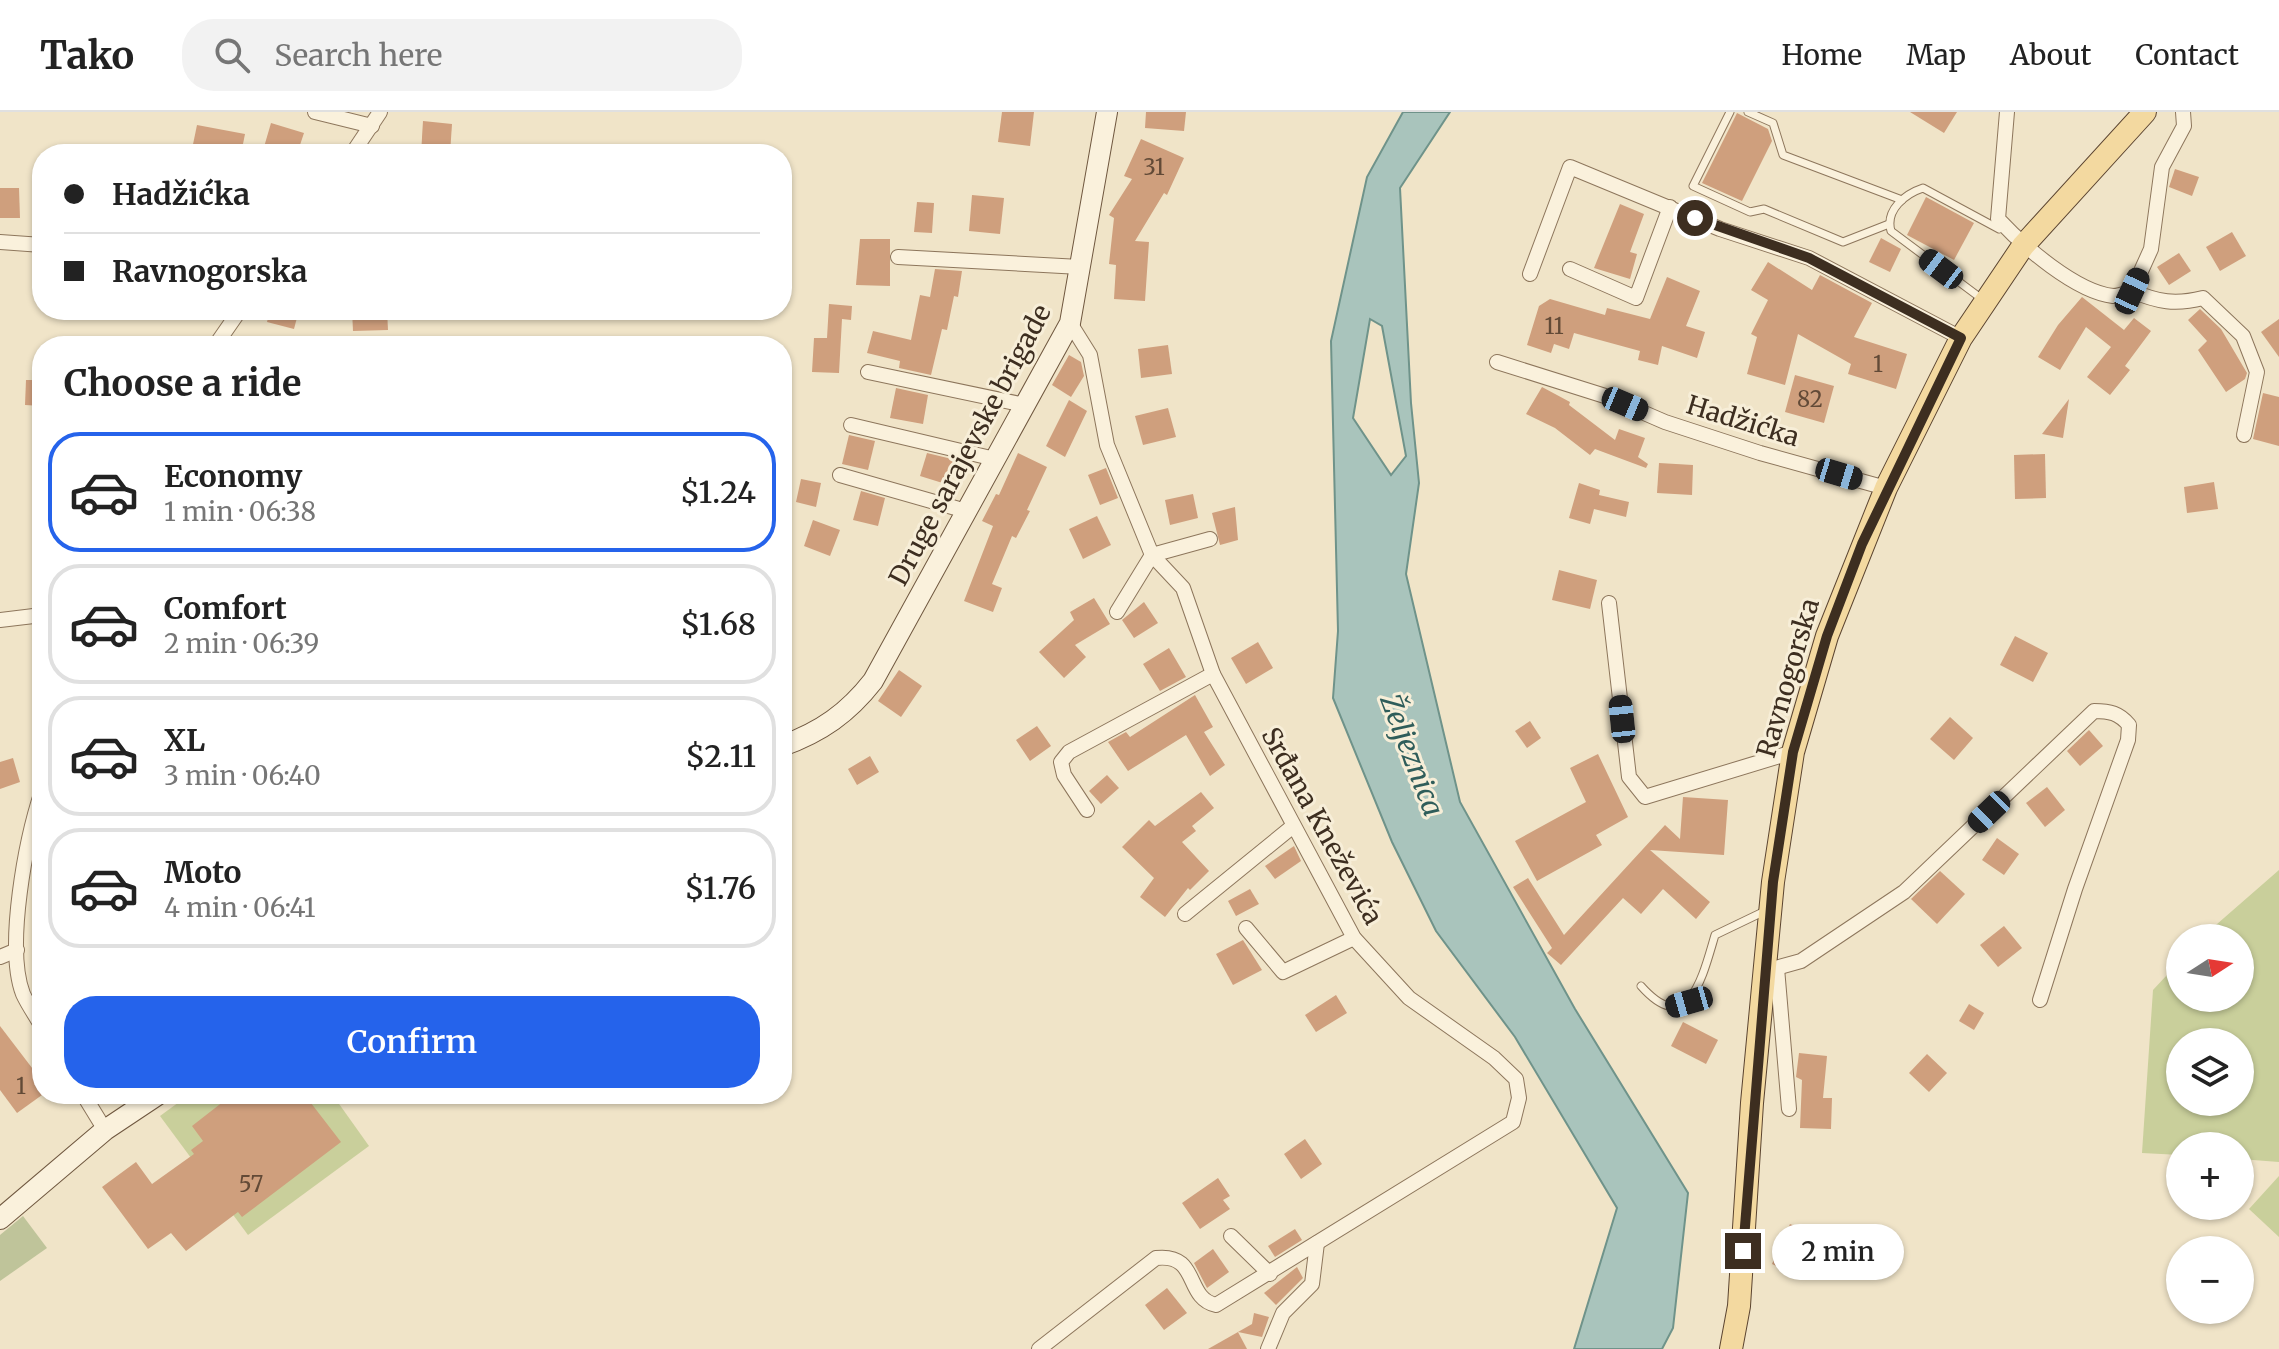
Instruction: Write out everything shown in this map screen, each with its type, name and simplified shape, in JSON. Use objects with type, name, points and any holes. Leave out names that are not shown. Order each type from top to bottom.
[{"type":"main road","name":"Druge sarajevske brigade","points":[[792,742],[831,724],[853,706],[873,681],[1070,323],[1107,112]]},
{"type":"main road","name":"Ravnogorska","points":[[1731,1349],[1739,1306],[1771,969],[1770,908],[1793,752],[1827,636],[1886,488],[1961,338],[2023,246],[2145,112]]},
{"type":"main road","points":[[0,1219],[105,1130],[144,1104]]},
{"type":"street","points":[[315,112],[372,126]]},
{"type":"street","points":[[359,144],[380,112]]},
{"type":"street","points":[[2007,112],[1998,219],[2023,246],[2086,287],[2115,296],[2132,291],[2159,302],[2179,304],[2203,298],[2243,336],[2257,372],[2244,435]]},
{"type":"street","points":[[2132,291],[2151,249],[2162,167],[2184,126],[2183,112]]},
{"type":"street","points":[[1530,274],[1570,167],[1720,229],[1809,258],[1961,338]]},
{"type":"street","points":[[1570,269],[1636,298],[1670,207]]},
{"type":"street","points":[[0,242],[32,244]]},
{"type":"street","points":[[898,257],[1080,267]]},
{"type":"street","name":"Srđana Kneževića","points":[[1039,1349],[1156,1258],[1169,1257],[1182,1262],[1202,1298],[1216,1305],[1513,1122],[1519,1098],[1516,1079],[1494,1058],[1409,998],[1354,938],[1213,674],[1183,588],[1152,555],[1107,445],[1090,355],[1070,323]]},
{"type":"street","name":"Hadžićka","points":[[1497,362],[1605,396],[1720,439],[1886,488]]},
{"type":"street","points":[[868,372],[1025,405]]},
{"type":"street","points":[[851,425],[995,459]]},
{"type":"street","points":[[840,475],[966,511]]},
{"type":"street","points":[[1117,612],[1152,555],[1210,539]]},
{"type":"street","points":[[1609,603],[1629,777],[1645,797],[1793,752]]},
{"type":"street","points":[[0,620],[32,616]]},
{"type":"street","points":[[1087,810],[1064,775],[1061,762],[1069,752],[1213,674]]},
{"type":"street","points":[[1789,1109],[1771,969],[1801,961],[1904,892],[2094,711],[2108,711],[2122,716],[2129,725],[2128,740],[2075,889],[2040,1000]]},
{"type":"street","points":[[1185,914],[1292,827]]},
{"type":"street","points":[[32,833],[21,879],[17,950],[23,993],[32,1009]]},
{"type":"street","points":[[1246,928],[1283,972],[1354,938]]},
{"type":"street","points":[[0,957],[17,950]]},
{"type":"street","points":[[89,1104],[105,1130]]},
{"type":"street","points":[[1231,1236],[1270,1274]]},
{"type":"street","points":[[1268,1349],[1283,1313],[1312,1284],[1317,1243]]},
{"type":"lane","points":[[1730,112],[1693,186],[1750,212],[1764,209],[1843,242],[1889,224]]},
{"type":"lane","points":[[1748,112],[1773,123],[1783,155],[1902,200]]},
{"type":"lane","points":[[1985,301],[1891,231],[1889,224],[1893,210],[1902,200],[1923,188],[1987,220],[2023,246]]},
{"type":"lane","points":[[1641,986],[1657,1004],[1671,1007],[1689,1002],[1700,986],[1715,935],[1770,908]]},
{"type":"green space","points":[[2279,870],[2279,1162],[2254,1160],[2254,1132],[2166,1132],[2166,1154],[2142,1153],[2153,990],[2166,976],[2166,1012],[2254,1012],[2254,924],[2217,924]]},
{"type":"green space","points":[[176,1104],[339,1104],[369,1146],[248,1235],[160,1116]]},
{"type":"green space","points":[[2279,1176],[2279,1237],[2254,1214],[2254,1204]]},
{"type":"green space","points":[[23,1216],[47,1248],[0,1281],[0,1235]]},
{"type":"water","name":"Željeznica","points":[[1403,112],[1450,112],[1400,188],[1411,403],[1419,483],[1406,574],[1460,802],[1575,1009],[1688,1193],[1673,1328],[1662,1349],[1574,1349],[1617,1208],[1515,1037],[1436,931],[1392,842],[1333,698],[1338,631],[1331,341],[1367,177]],"holes":[[[1370,319],[1382,326],[1406,456],[1391,475],[1353,418]]]},
{"type":"building","points":[[1002,112],[1034,112],[1030,146],[998,142]]},
{"type":"building","points":[[1146,112],[1186,112],[1184,131],[1145,128]]},
{"type":"building","points":[[1910,112],[1957,112],[1944,133]]},
{"type":"building","points":[[1737,113],[1768,129],[1772,141],[1742,201],[1702,183]]},
{"type":"building","points":[[423,121],[452,124],[451,144],[422,144]]},
{"type":"building","points":[[271,123],[304,133],[300,144],[265,144]]},
{"type":"building","points":[[197,125],[245,134],[243,144],[193,144]]},
{"type":"building","points":[[1141,139],[1184,158],[1167,195],[1164,193],[1135,241],[1149,242],[1145,301],[1114,299],[1116,265],[1109,264],[1114,218],[1109,215],[1132,179],[1124,176]]},
{"type":"building","points":[[2175,169],[2199,177],[2192,196],[2169,187]]},
{"type":"building","points":[[0,188],[19,188],[20,218],[0,218]]},
{"type":"building","points":[[972,195],[1004,198],[1000,234],[969,231]]},
{"type":"building","points":[[1926,197],[1974,223],[1954,260],[1907,235]]},
{"type":"building","points":[[917,202],[934,203],[932,233],[914,232]]},
{"type":"building","points":[[1620,204],[1644,214],[1630,252],[1637,254],[1630,279],[1594,268]]},
{"type":"building","points":[[2232,232],[2246,256],[2220,271],[2206,247]]},
{"type":"building","points":[[1881,238],[1901,249],[1890,272],[1869,262]]},
{"type":"building","points":[[860,239],[890,239],[890,286],[856,285]]},
{"type":"building","points":[[2179,253],[2191,271],[2169,285],[2157,267]]},
{"type":"building","points":[[1768,262],[1812,290],[1820,275],[1872,303],[1854,337],[1907,354],[1896,389],[1848,374],[1851,364],[1798,334],[1785,385],[1747,374],[1757,337],[1751,334],[1768,300],[1751,290]]},
{"type":"building","points":[[935,269],[962,271],[958,297],[954,296],[947,330],[942,329],[931,375],[899,368],[900,361],[867,353],[873,331],[911,340],[920,295],[930,297]]},
{"type":"building","points":[[1667,277],[1700,291],[1686,326],[1705,332],[1697,358],[1662,346],[1658,365],[1638,360],[1640,351],[1574,333],[1569,349],[1554,344],[1551,353],[1527,345],[1539,306],[1550,299],[1605,315],[1607,308],[1650,319]]},
{"type":"building","points":[[2082,297],[2124,330],[2134,318],[2151,331],[2125,366],[2130,370],[2110,395],[2087,377],[2111,347],[2086,327],[2060,370],[2038,357],[2058,325]]},
{"type":"building","points":[[829,304],[852,306],[851,320],[842,319],[839,373],[812,372],[814,338],[827,338]]},
{"type":"building","points":[[2200,309],[2221,329],[2247,373],[2245,379],[2226,392],[2198,350],[2207,341],[2188,320]]},
{"type":"building","points":[[2279,319],[2279,357],[2261,332]]},
{"type":"building","points":[[268,320],[296,320],[294,329]]},
{"type":"building","points":[[352,320],[388,320],[388,330],[353,331]]},
{"type":"building","points":[[1168,345],[1172,374],[1141,378],[1138,349]]},
{"type":"building","points":[[1069,355],[1081,362],[1084,376],[1071,397],[1052,385]]},
{"type":"building","points":[[1795,375],[1834,386],[1824,423],[1785,412]]},
{"type":"building","points":[[26,380],[32,380],[32,405],[25,405]]},
{"type":"building","points":[[1542,387],[1570,402],[1569,405],[1615,440],[1619,429],[1645,438],[1638,457],[1648,464],[1646,468],[1595,449],[1590,455],[1555,428],[1526,414]]},
{"type":"building","points":[[896,388],[928,395],[923,424],[890,418]]},
{"type":"building","points":[[2263,393],[2279,397],[2279,446],[2253,439]]},
{"type":"building","points":[[2069,399],[2063,438],[2042,434]]},
{"type":"building","points":[[1069,400],[1087,411],[1065,457],[1046,446]]},
{"type":"building","points":[[1168,408],[1176,437],[1143,445],[1135,416]]},
{"type":"building","points":[[849,435],[875,441],[868,470],[842,464]]},
{"type":"building","points":[[927,453],[956,460],[949,485],[920,476]]},
{"type":"building","points":[[1018,453],[1047,467],[1027,510],[1030,511],[1016,538],[1012,536],[992,584],[1002,588],[993,612],[964,601],[993,526],[982,521],[996,494],[999,495]]},
{"type":"building","points":[[2045,454],[2046,498],[2015,499],[2014,455]]},
{"type":"building","points":[[1659,463],[1693,465],[1692,495],[1657,493]]},
{"type":"building","points":[[1106,468],[1118,498],[1100,505],[1088,475]]},
{"type":"building","points":[[801,479],[821,483],[816,507],[796,502]]},
{"type":"building","points":[[2214,482],[2218,509],[2187,513],[2184,487]]},
{"type":"building","points":[[1579,483],[1600,490],[1599,495],[1629,502],[1626,517],[1594,509],[1590,524],[1569,518]]},
{"type":"building","points":[[861,491],[885,498],[878,526],[853,520]]},
{"type":"building","points":[[1193,494],[1198,518],[1170,525],[1165,500]]},
{"type":"building","points":[[1235,507],[1238,540],[1220,545],[1212,513]]},
{"type":"building","points":[[1097,516],[1111,545],[1083,559],[1069,529]]},
{"type":"building","points":[[813,520],[840,530],[830,556],[804,546]]},
{"type":"building","points":[[1559,570],[1597,580],[1590,609],[1552,600]]},
{"type":"building","points":[[1094,598],[1110,624],[1075,645],[1086,657],[1064,678],[1039,652],[1074,620],[1070,612]]},
{"type":"building","points":[[1144,602],[1158,623],[1134,638],[1122,620]]},
{"type":"building","points":[[2015,636],[2048,653],[2033,682],[2000,665]]},
{"type":"building","points":[[1258,642],[1273,668],[1246,684],[1231,658]]},
{"type":"building","points":[[1169,648],[1186,677],[1160,691],[1143,664]]},
{"type":"building","points":[[899,670],[922,686],[901,717],[878,701]]},
{"type":"building","points":[[1195,695],[1213,727],[1204,732],[1225,765],[1210,776],[1186,735],[1128,771],[1108,742],[1126,732],[1130,737]]},
{"type":"building","points":[[1950,717],[1973,738],[1954,760],[1930,739]]},
{"type":"building","points":[[1530,721],[1541,738],[1527,748],[1515,731]]},
{"type":"building","points":[[1037,726],[1051,746],[1030,761],[1016,740]]},
{"type":"building","points":[[2089,730],[2103,746],[2080,766],[2067,751]]},
{"type":"building","points":[[1598,754],[1628,817],[1596,835],[1602,845],[1537,881],[1515,841],[1586,802],[1570,768]]},
{"type":"building","points":[[870,756],[879,772],[857,785],[848,769]]},
{"type":"building","points":[[13,758],[20,782],[0,789],[0,762]]},
{"type":"building","points":[[1107,775],[1119,788],[1101,804],[1089,791]]},
{"type":"building","points":[[2047,787],[2065,810],[2045,827],[2026,803]]},
{"type":"building","points":[[1201,792],[1214,808],[1192,826],[1196,831],[1182,842],[1209,871],[1190,890],[1188,888],[1165,917],[1140,897],[1154,878],[1122,847],[1149,820],[1155,826]]},
{"type":"building","points":[[1683,797],[1728,800],[1724,855],[1650,850],[1710,902],[1696,919],[1663,889],[1641,914],[1623,898],[1561,965],[1547,953],[1552,948],[1513,887],[1528,878],[1564,935],[1665,825],[1680,839]]},
{"type":"building","points":[[1997,838],[2019,854],[2004,875],[1982,860]]},
{"type":"building","points":[[1294,846],[1301,861],[1275,879],[1265,866]]},
{"type":"building","points":[[1940,871],[1965,894],[1937,924],[1911,899]]},
{"type":"building","points":[[1250,889],[1259,904],[1236,916],[1228,901]]},
{"type":"building","points":[[2004,926],[2022,948],[1998,967],[1980,945]]},
{"type":"building","points":[[1243,940],[1262,970],[1233,985],[1216,954]]},
{"type":"building","points":[[1336,995],[1347,1013],[1316,1032],[1305,1015]]},
{"type":"building","points":[[1969,1004],[1984,1013],[1974,1030],[1959,1021]]},
{"type":"building","points":[[1683,1022],[1718,1040],[1706,1064],[1671,1046]]},
{"type":"building","points":[[0,1026],[32,1068],[32,1102],[17,1113],[0,1090]]},
{"type":"building","points":[[1799,1053],[1827,1056],[1823,1098],[1832,1098],[1831,1129],[1800,1128],[1802,1080],[1796,1077]]},
{"type":"building","points":[[1927,1054],[1947,1073],[1929,1092],[1909,1073]]},
{"type":"building","points":[[220,1104],[312,1104],[341,1142],[242,1217],[238,1212],[186,1251],[171,1233],[148,1249],[102,1187],[136,1162],[152,1184],[194,1154],[191,1150],[203,1141],[192,1126]]},
{"type":"building","points":[[1305,1139],[1322,1164],[1301,1179],[1284,1154]]},
{"type":"building","points":[[1218,1178],[1230,1196],[1223,1200],[1230,1209],[1200,1229],[1182,1203]]},
{"type":"building","points":[[1790,1224],[1815,1235],[1797,1276],[1772,1264]]},
{"type":"building","points":[[1295,1229],[1302,1240],[1275,1257],[1268,1246]]},
{"type":"building","points":[[1213,1249],[1229,1272],[1207,1288],[1194,1263]]},
{"type":"building","points":[[1297,1267],[1303,1278],[1276,1305],[1264,1293]]},
{"type":"building","points":[[1167,1288],[1187,1313],[1164,1330],[1145,1305]]},
{"type":"building","points":[[1254,1313],[1269,1317],[1262,1337],[1238,1332],[1252,1324]]},
{"type":"building","points":[[1238,1332],[1247,1349],[1208,1349]]},
{"type":"route","points":[[1695,218],[1809,258],[1961,338],[1886,488],[1844,588],[1793,752],[1773,882],[1752,1103],[1743,1251]]}]
